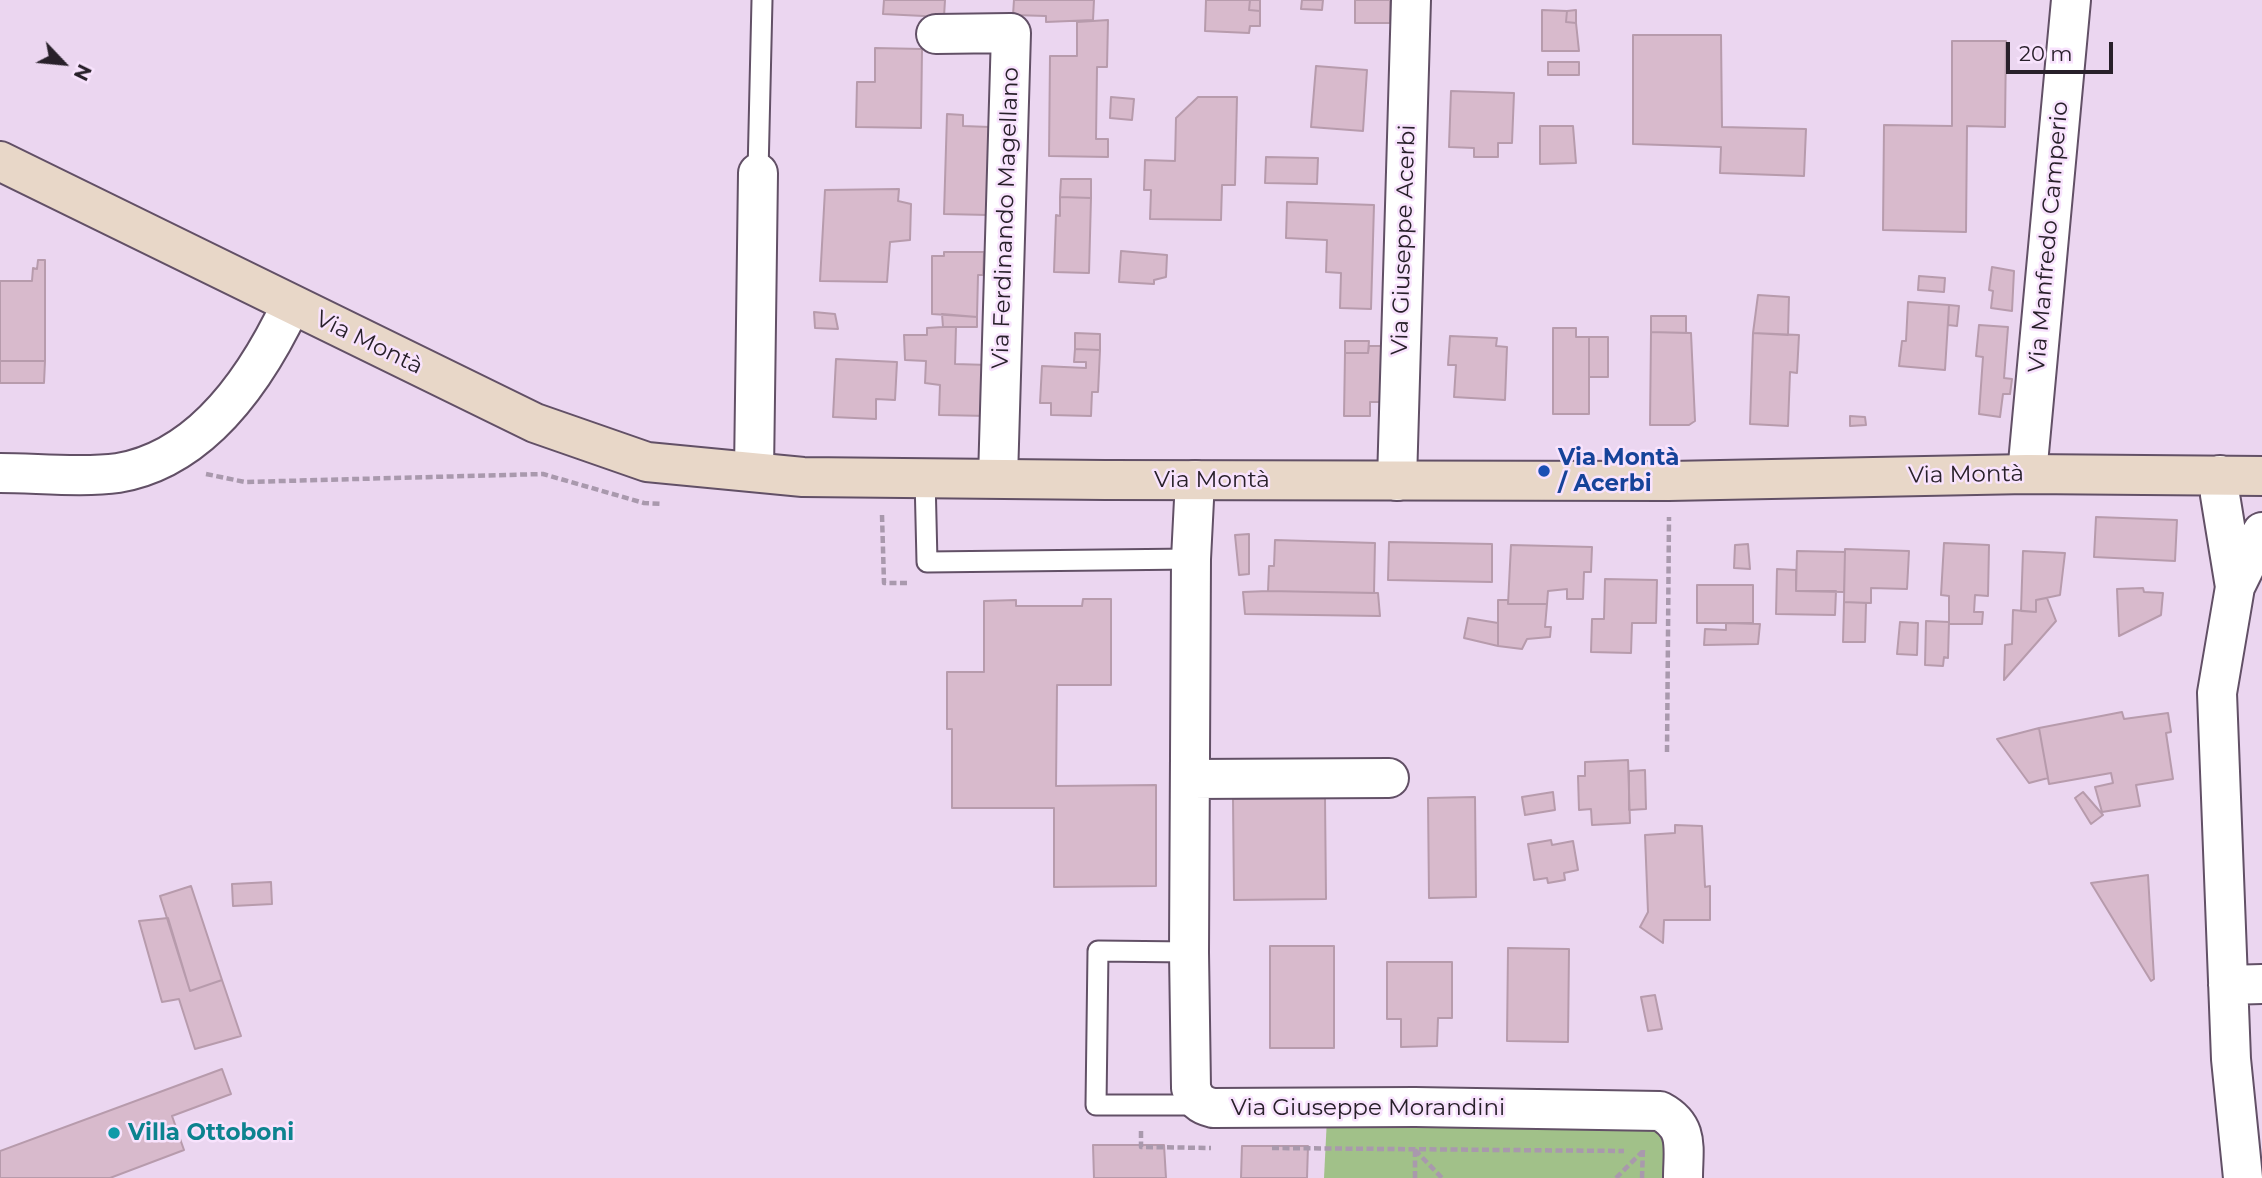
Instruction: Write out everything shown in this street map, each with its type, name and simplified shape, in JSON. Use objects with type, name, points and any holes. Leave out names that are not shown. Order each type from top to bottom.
[{"type":"main road","name":"Via Montà","points":[[0,161],[535,423],[647,462],[803,477],[1669,481],[2027,474],[2262,476]]},
{"type":"street","name":"Via Giuseppe Acerbi","points":[[1397,481],[1411,0]]},
{"type":"street","name":"Via Manfredo Camperio","points":[[2027,474],[2071,0]]},
{"type":"street","name":"Via Ferdinando Magellano","points":[[936,34],[1011,33],[998,478]]},
{"type":"street","points":[[754,472],[758,173]]},
{"type":"street","points":[[0,473],[118,473],[167,456],[218,419],[276,337],[291,305]]},
{"type":"street","points":[[2220,475],[2220,495],[2235,587]]},
{"type":"street","name":"Via Giuseppe Morandini","points":[[1195,480],[1191,559],[1189,951],[1191,1088],[1201,1105],[1239,1109],[1415,1107],[1660,1111],[1674,1118],[1683,1134],[1683,1178]]},
{"type":"street","points":[[2243,1178],[2245,984],[2217,693],[2235,587],[2262,532]]},
{"type":"street","points":[[1191,779],[1389,778]]},
{"type":"lane","points":[[758,173],[762,0]]},
{"type":"lane","points":[[925,478],[928,562],[1191,559]]},
{"type":"lane","points":[[1189,951],[1098,951],[1096,1105],[1201,1105]]},
{"type":"path","points":[[167,456],[200,473],[245,482],[543,474],[644,503],[670,505]]},
{"type":"path","points":[[1667,752],[1669,481]]},
{"type":"path","points":[[882,511],[891,511]]},
{"type":"path","points":[[1642,1178],[1643,1140]]},
{"type":"path","points":[[1415,1149],[1443,1178]]},
{"type":"path","points":[[1616,1178],[1643,1151]]},
{"type":"green space","points":[[1327,1118],[1667,1125],[1666,1178],[1324,1178]]},
{"type":"building","points":[[884,0],[945,0],[944,17],[883,14]]},
{"type":"building","points":[[1014,0],[1094,0],[1093,20],[1046,22],[1046,16],[1013,15]]},
{"type":"building","points":[[1206,0],[1250,0],[1249,10],[1260,11],[1260,26],[1250,26],[1249,33],[1205,31]]},
{"type":"building","points":[[1250,0],[1260,0],[1260,11],[1249,10]]},
{"type":"building","points":[[1302,0],[1323,0],[1322,10],[1301,9]]},
{"type":"building","points":[[1355,0],[1390,0],[1390,23],[1355,23]]},
{"type":"building","points":[[1542,10],[1567,11],[1566,22],[1576,23],[1579,51],[1542,51]]},
{"type":"building","points":[[1576,10],[1576,23],[1566,22],[1567,11]]},
{"type":"building","points":[[1108,20],[1107,67],[1097,67],[1096,139],[1108,139],[1108,157],[1049,156],[1050,56],[1077,56],[1077,22]]},
{"type":"building","points":[[1633,35],[1721,35],[1722,127],[1806,129],[1804,176],[1720,173],[1721,147],[1633,144]]},
{"type":"building","points":[[1952,41],[2006,41],[2005,127],[1967,126],[1966,232],[1883,230],[1884,125],[1952,126]]},
{"type":"building","points":[[875,48],[922,49],[921,128],[856,127],[857,82],[875,82]]},
{"type":"building","points":[[1548,62],[1579,62],[1579,75],[1548,75]]},
{"type":"building","points":[[1316,66],[1367,70],[1363,131],[1311,127]]},
{"type":"building","points":[[1451,91],[1514,93],[1512,143],[1498,143],[1498,157],[1474,157],[1474,148],[1449,147]]},
{"type":"building","points":[[1111,97],[1134,99],[1132,120],[1110,118]]},
{"type":"building","points":[[1198,97],[1237,97],[1235,185],[1222,185],[1221,220],[1150,219],[1151,190],[1144,190],[1145,160],[1175,161],[1176,118]]},
{"type":"building","points":[[947,114],[963,115],[963,126],[990,127],[988,215],[944,214]]},
{"type":"building","points":[[1540,126],[1573,126],[1576,163],[1540,164]]},
{"type":"building","points":[[1266,157],[1318,158],[1317,184],[1265,183]]},
{"type":"building","points":[[1061,179],[1091,179],[1091,198],[1060,197]]},
{"type":"building","points":[[899,189],[898,201],[911,204],[910,240],[890,242],[887,282],[820,281],[825,190]]},
{"type":"building","points":[[1060,197],[1091,198],[1089,273],[1054,272],[1056,215],[1060,216]]},
{"type":"building","points":[[1287,202],[1374,205],[1371,309],[1340,308],[1341,273],[1326,272],[1327,240],[1286,238]]},
{"type":"building","points":[[1121,251],[1167,255],[1166,277],[1154,280],[1154,284],[1119,282]]},
{"type":"building","points":[[944,252],[984,252],[983,275],[978,275],[977,317],[932,314],[932,256],[944,256]]},
{"type":"building","points":[[38,260],[45,260],[45,361],[0,361],[0,281],[32,281],[33,268],[37,269]]},
{"type":"building","points":[[1992,267],[2014,271],[2012,311],[1991,308],[1993,291],[1989,290]]},
{"type":"building","points":[[1919,276],[1945,278],[1944,292],[1918,290]]},
{"type":"building","points":[[1758,295],[1789,297],[1788,335],[1753,333]]},
{"type":"building","points":[[1908,302],[1949,305],[1945,370],[1899,366],[1902,341],[1906,341]]},
{"type":"building","points":[[1949,305],[1959,306],[1957,326],[1948,325]]},
{"type":"building","points":[[814,312],[835,314],[838,329],[815,328]]},
{"type":"building","points":[[942,314],[977,317],[977,327],[943,327]]},
{"type":"building","points":[[1651,316],[1686,316],[1686,333],[1651,332]]},
{"type":"building","points":[[1979,325],[2008,327],[2004,378],[2012,379],[2010,394],[2003,394],[2000,417],[1979,414],[1983,357],[1976,356]]},
{"type":"building","points":[[956,327],[955,364],[989,365],[988,416],[939,415],[940,385],[925,383],[926,361],[905,360],[904,335],[927,335],[927,328]]},
{"type":"building","points":[[1553,328],[1576,328],[1576,337],[1589,337],[1589,414],[1553,414]]},
{"type":"building","points":[[1651,332],[1691,333],[1695,421],[1689,425],[1650,425]]},
{"type":"building","points":[[1075,333],[1100,334],[1100,350],[1075,349]]},
{"type":"building","points":[[1753,333],[1799,335],[1797,373],[1790,372],[1788,426],[1750,424]]},
{"type":"building","points":[[1450,336],[1497,338],[1496,346],[1507,347],[1505,400],[1454,397],[1456,365],[1448,365]]},
{"type":"building","points":[[1589,337],[1608,337],[1608,377],[1589,377]]},
{"type":"building","points":[[1345,341],[1369,341],[1368,353],[1345,353]]},
{"type":"building","points":[[1369,346],[1381,346],[1381,402],[1370,402],[1370,416],[1344,416],[1345,353],[1368,353]]},
{"type":"building","points":[[1075,349],[1100,350],[1098,392],[1092,392],[1091,416],[1051,415],[1051,403],[1040,403],[1042,366],[1086,368],[1086,362],[1074,362]]},
{"type":"building","points":[[836,359],[897,362],[895,400],[876,399],[876,419],[833,417]]},
{"type":"building","points":[[0,361],[45,361],[44,383],[0,383]]},
{"type":"building","points":[[1850,416],[1865,417],[1866,425],[1850,426]]},
{"type":"building","points":[[2096,517],[2177,520],[2175,561],[2094,557]]},
{"type":"building","points":[[1249,534],[1249,574],[1239,575],[1235,535]]},
{"type":"building","points":[[1275,540],[1375,543],[1374,593],[1268,591],[1269,566],[1274,566]]},
{"type":"building","points":[[1389,542],[1492,544],[1492,582],[1388,580]]},
{"type":"building","points":[[1944,543],[1989,545],[1988,596],[1975,595],[1974,612],[1983,612],[1982,624],[1949,624],[1949,596],[1941,595]]},
{"type":"building","points":[[1748,544],[1750,569],[1734,568],[1735,545]]},
{"type":"building","points":[[1511,545],[1592,547],[1591,572],[1584,572],[1583,599],[1567,599],[1567,589],[1548,591],[1547,604],[1508,604]]},
{"type":"building","points":[[1845,549],[1909,551],[1907,589],[1871,588],[1871,603],[1844,602]]},
{"type":"building","points":[[1797,551],[1845,552],[1844,592],[1796,591]]},
{"type":"building","points":[[2023,551],[2065,553],[2060,595],[2036,600],[2036,612],[2021,611]]},
{"type":"building","points":[[1777,569],[1796,570],[1796,591],[1836,591],[1835,615],[1776,614]]},
{"type":"building","points":[[1605,579],[1657,580],[1656,623],[1632,623],[1631,653],[1591,652],[1592,619],[1604,619]]},
{"type":"building","points":[[1697,585],[1753,585],[1753,623],[1697,623]]},
{"type":"building","points":[[2143,588],[2144,592],[2163,593],[2161,615],[2119,636],[2117,589]]},
{"type":"building","points":[[1243,592],[1378,593],[1380,616],[1245,614]]},
{"type":"building","points":[[2047,598],[2056,621],[2004,680],[2005,645],[2012,644],[2013,610],[2036,612],[2036,600]]},
{"type":"building","points":[[1083,599],[1111,599],[1111,685],[1057,685],[1056,786],[1156,785],[1156,886],[1054,887],[1054,808],[952,808],[952,729],[947,729],[947,672],[984,672],[984,601],[1016,600],[1016,606],[1082,606]]},
{"type":"building","points":[[1498,600],[1508,600],[1508,604],[1547,604],[1545,627],[1551,627],[1550,637],[1527,639],[1522,649],[1498,646]]},
{"type":"building","points":[[1844,602],[1866,603],[1865,642],[1843,642]]},
{"type":"building","points":[[1468,618],[1498,623],[1498,646],[1464,638]]},
{"type":"building","points":[[1926,621],[1949,622],[1948,658],[1944,657],[1943,666],[1925,665]]},
{"type":"building","points":[[1900,622],[1918,623],[1917,655],[1897,654]]},
{"type":"building","points":[[1726,623],[1760,624],[1758,644],[1704,645],[1705,629],[1726,630]]},
{"type":"building","points":[[2122,712],[2124,719],[2168,713],[2171,732],[2166,733],[2173,779],[2136,785],[2140,806],[2102,812],[2095,787],[2113,783],[2111,773],[2049,784],[2039,728]]},
{"type":"building","points":[[2039,728],[2048,778],[2029,783],[1997,739]]},
{"type":"building","points":[[1628,760],[1630,823],[1592,825],[1591,809],[1579,810],[1578,776],[1585,776],[1585,762]]},
{"type":"building","points":[[1645,770],[1646,809],[1629,810],[1629,771]]},
{"type":"building","points":[[1553,792],[1555,810],[1525,815],[1522,797]]},
{"type":"building","points":[[2083,792],[2103,815],[2091,824],[2075,798]]},
{"type":"building","points":[[1475,797],[1476,897],[1429,898],[1428,798]]},
{"type":"building","points":[[1325,798],[1326,899],[1234,900],[1233,799]]},
{"type":"building","points":[[1675,825],[1702,826],[1705,887],[1710,886],[1710,920],[1664,920],[1663,943],[1640,927],[1648,912],[1645,835],[1675,833]]},
{"type":"building","points":[[1551,840],[1552,845],[1573,841],[1578,870],[1564,873],[1565,880],[1548,883],[1547,878],[1534,880],[1528,844]]},
{"type":"building","points":[[2148,875],[2154,979],[2151,981],[2091,883]]},
{"type":"building","points":[[271,882],[272,904],[233,906],[232,884]]},
{"type":"building","points":[[191,886],[222,980],[190,991],[160,896]]},
{"type":"building","points":[[168,918],[190,991],[222,980],[241,1036],[195,1049],[179,999],[162,1002],[139,921]]},
{"type":"building","points":[[1270,946],[1334,946],[1334,1048],[1270,1048]]},
{"type":"building","points":[[1508,948],[1569,949],[1568,1042],[1507,1041]]},
{"type":"building","points":[[1387,962],[1452,962],[1452,1018],[1438,1018],[1437,1046],[1401,1047],[1401,1019],[1387,1019]]},
{"type":"building","points":[[1655,995],[1662,1029],[1648,1031],[1641,997]]},
{"type":"building","name":"Villa Ottoboni","points":[[222,1069],[231,1094],[172,1116],[184,1150],[110,1178],[0,1178],[0,1151]]},
{"type":"building","points":[[1093,1145],[1164,1145],[1166,1178],[1094,1178]]},
{"type":"building","points":[[1242,1146],[1308,1146],[1307,1178],[1241,1178]]},
{"type":"place","name":"Via Montà / Acerbi","points":[[1544,471]]},
{"type":"place","name":"Villa Ottoboni","points":[[114,1133]]}]
